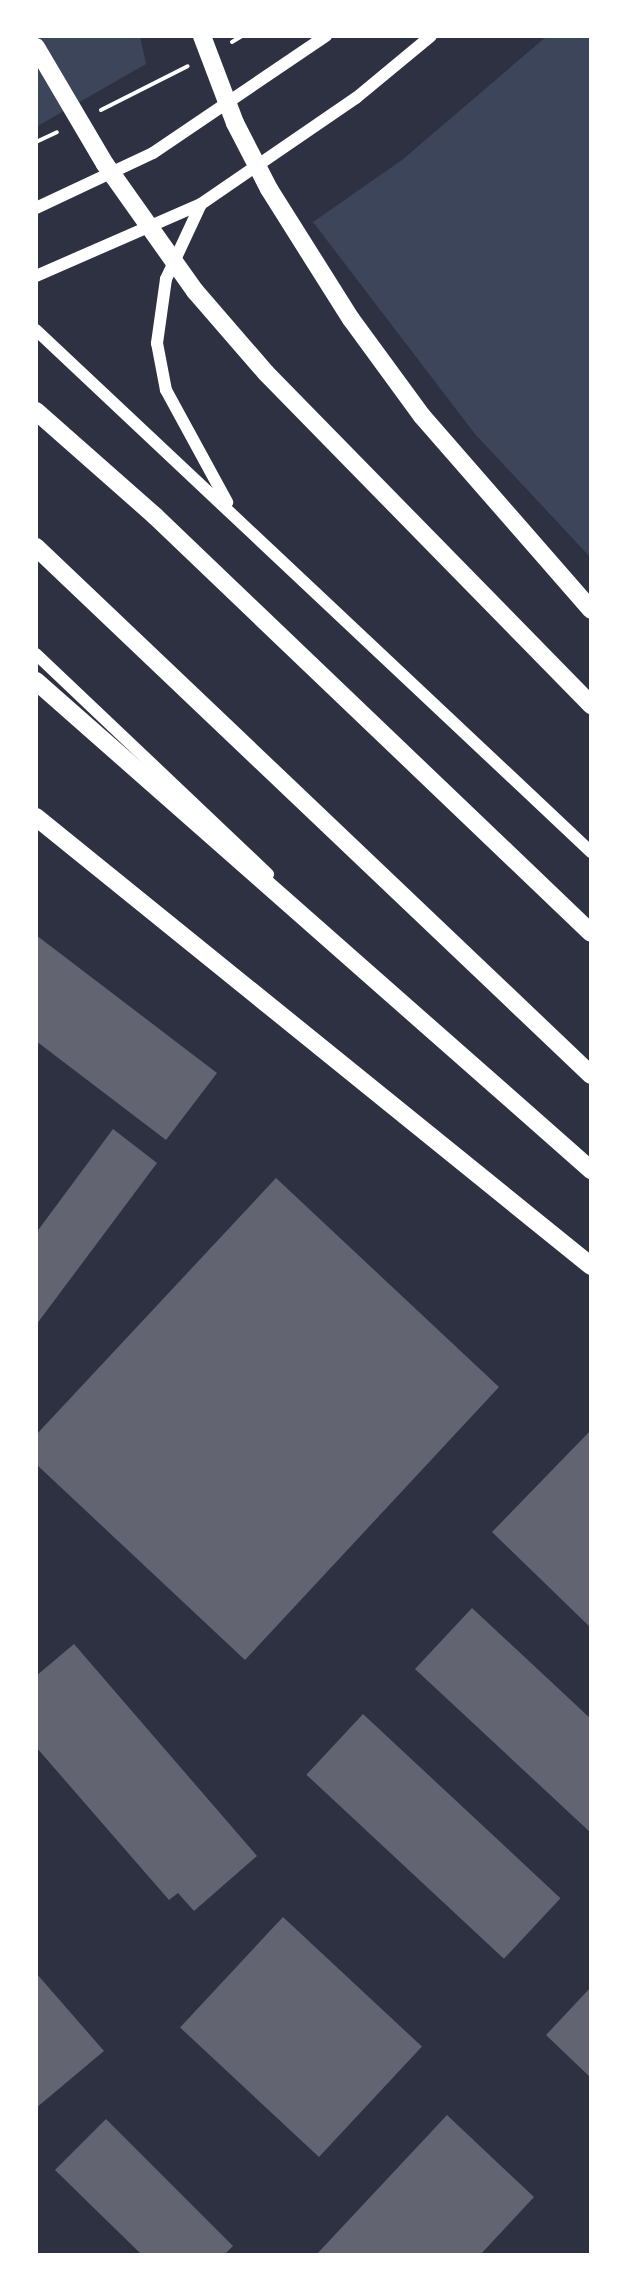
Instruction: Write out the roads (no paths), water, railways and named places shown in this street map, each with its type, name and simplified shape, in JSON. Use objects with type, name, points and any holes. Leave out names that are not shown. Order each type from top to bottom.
[{"type":"highway","points":[[202,36],[235,123],[332,291],[422,416],[591,610]]},
{"type":"highway","points":[[36,47],[105,164],[195,291],[266,374],[591,705]]},
{"type":"highway","points":[[36,411],[156,516],[591,933]]},
{"type":"highway","points":[[36,547],[591,1075]]},
{"type":"highway","points":[[36,681],[591,1170]]},
{"type":"highway","points":[[36,817],[591,1266]]},
{"type":"main road","points":[[36,208],[153,153],[287,67],[326,36]]},
{"type":"main road","points":[[36,276],[201,204],[356,98],[431,36]]},
{"type":"main road","points":[[201,204],[166,279],[157,343],[166,390],[236,516]]},
{"type":"main road","points":[[36,330],[591,852]]},
{"type":"main road","points":[[36,654],[591,1180]]}]
